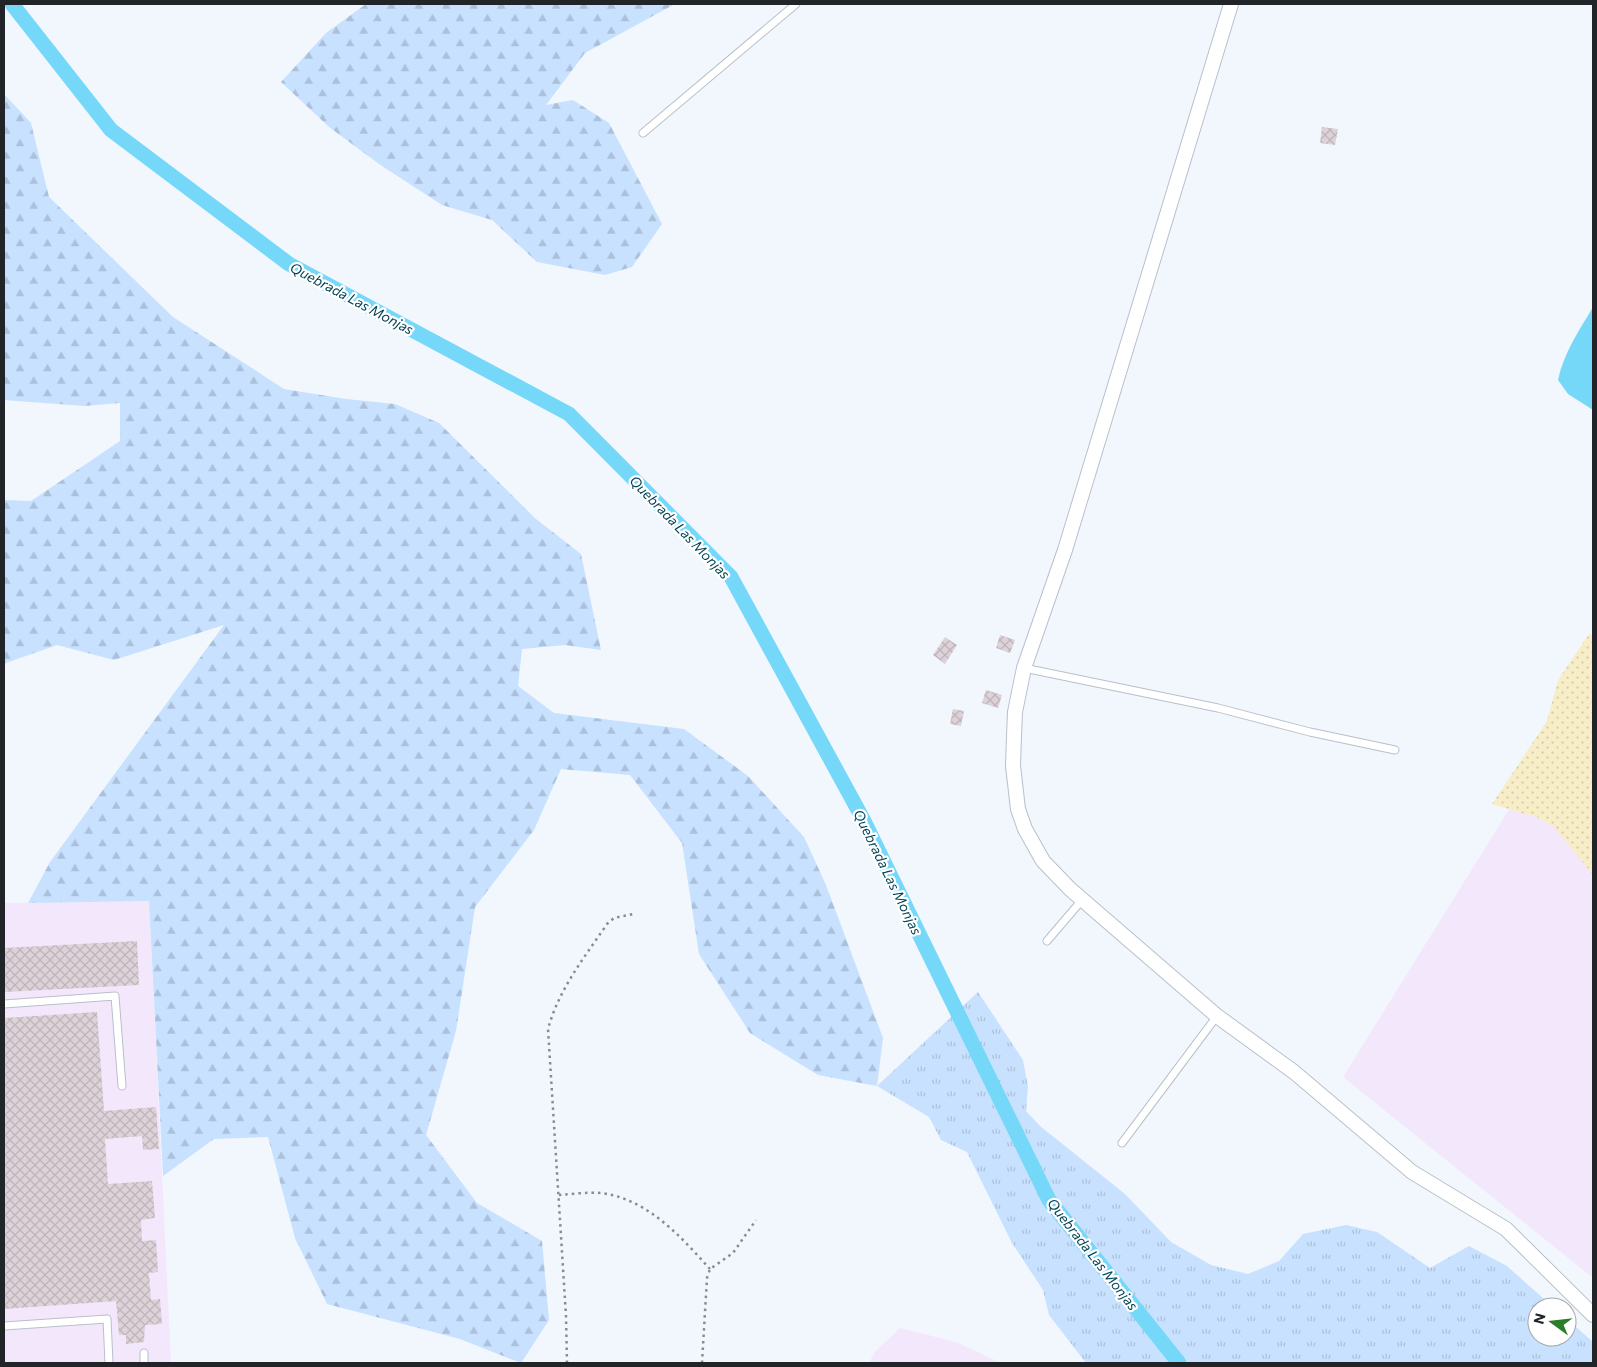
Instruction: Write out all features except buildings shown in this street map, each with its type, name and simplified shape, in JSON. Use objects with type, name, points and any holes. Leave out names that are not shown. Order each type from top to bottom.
[{"type":"street","points":[[1231,4],[1111,393],[1065,550],[1024,668],[1015,712],[1013,766],[1018,808],[1025,829],[1043,862],[1055,876],[1082,900],[1217,1016],[1294,1072],[1421,1180],[1469,1204],[1506,1229],[1593,1315]]},
{"type":"lane","points":[[643,133],[796,4]]},
{"type":"lane","points":[[1024,668],[1218,708],[1310,732],[1395,750]]},
{"type":"lane","points":[[1047,941],[1082,900]]},
{"type":"lane","points":[[4,1004],[114,996],[122,1086]]},
{"type":"lane","points":[[1122,1143],[1217,1016]]},
{"type":"lane","points":[[4,1326],[107,1319],[109,1363]]},
{"type":"lane","points":[[144,1353],[144,1363]]},
{"type":"path","points":[[567,1363],[559,1195],[548,1029],[554,1007],[566,985],[607,924],[614,918],[633,914]]},
{"type":"path","points":[[559,1195],[600,1193],[617,1197],[645,1210],[672,1227],[710,1269]]},
{"type":"path","points":[[702,1363],[707,1278],[710,1269],[733,1253],[756,1220]]},
{"type":"shaded area","points":[[1593,674],[1593,1278],[1343,1077]]},
{"type":"shaded area","points":[[149,901],[171,1363],[4,1363],[4,903]]},
{"type":"shaded area","points":[[900,1328],[956,1342],[1001,1363],[869,1363],[875,1352]]},
{"type":"green space","points":[[366,4],[675,4],[585,53],[546,105],[573,100],[609,123],[662,224],[632,267],[605,275],[537,262],[492,220],[442,205],[379,164],[329,127],[281,82],[326,33]]},
{"type":"green space","points":[[4,94],[31,123],[49,197],[173,317],[284,389],[346,399],[395,404],[439,423],[536,519],[581,554],[601,650],[565,645],[522,649],[518,686],[554,713],[684,729],[748,776],[804,837],[826,885],[883,1038],[877,1086],[818,1075],[750,1033],[699,954],[682,843],[630,775],[561,769],[534,830],[475,907],[456,1031],[426,1135],[477,1203],[542,1241],[549,1320],[521,1363],[460,1339],[327,1304],[295,1238],[268,1137],[214,1139],[163,1176],[149,901],[28,903],[50,862],[224,625],[114,660],[57,645],[6,663],[4,666],[4,500],[31,501],[120,441],[120,403],[84,406],[4,400]]},
{"type":"green space","points":[[978,992],[1023,1060],[1028,1087],[1026,1111],[1040,1126],[1125,1194],[1171,1242],[1211,1265],[1248,1274],[1279,1261],[1303,1234],[1346,1225],[1377,1232],[1430,1268],[1469,1246],[1507,1266],[1542,1297],[1527,1297],[1527,1347],[1577,1347],[1577,1328],[1593,1342],[1593,1363],[1086,1363],[1049,1315],[1043,1290],[1012,1243],[967,1152],[941,1140],[929,1117],[877,1086]]},
{"type":"sand","points":[[1589,634],[1593,635],[1593,875],[1554,827],[1539,818],[1492,804],[1547,721],[1558,680]]},
{"type":"water","points":[[1593,307],[1593,410],[1568,394],[1558,380],[1568,351]]},
{"type":"waterway","name":"Quebrada Las Monjas","points":[[12,4],[111,130],[289,264],[569,414],[731,577],[863,819],[1049,1200],[1179,1363]]}]
